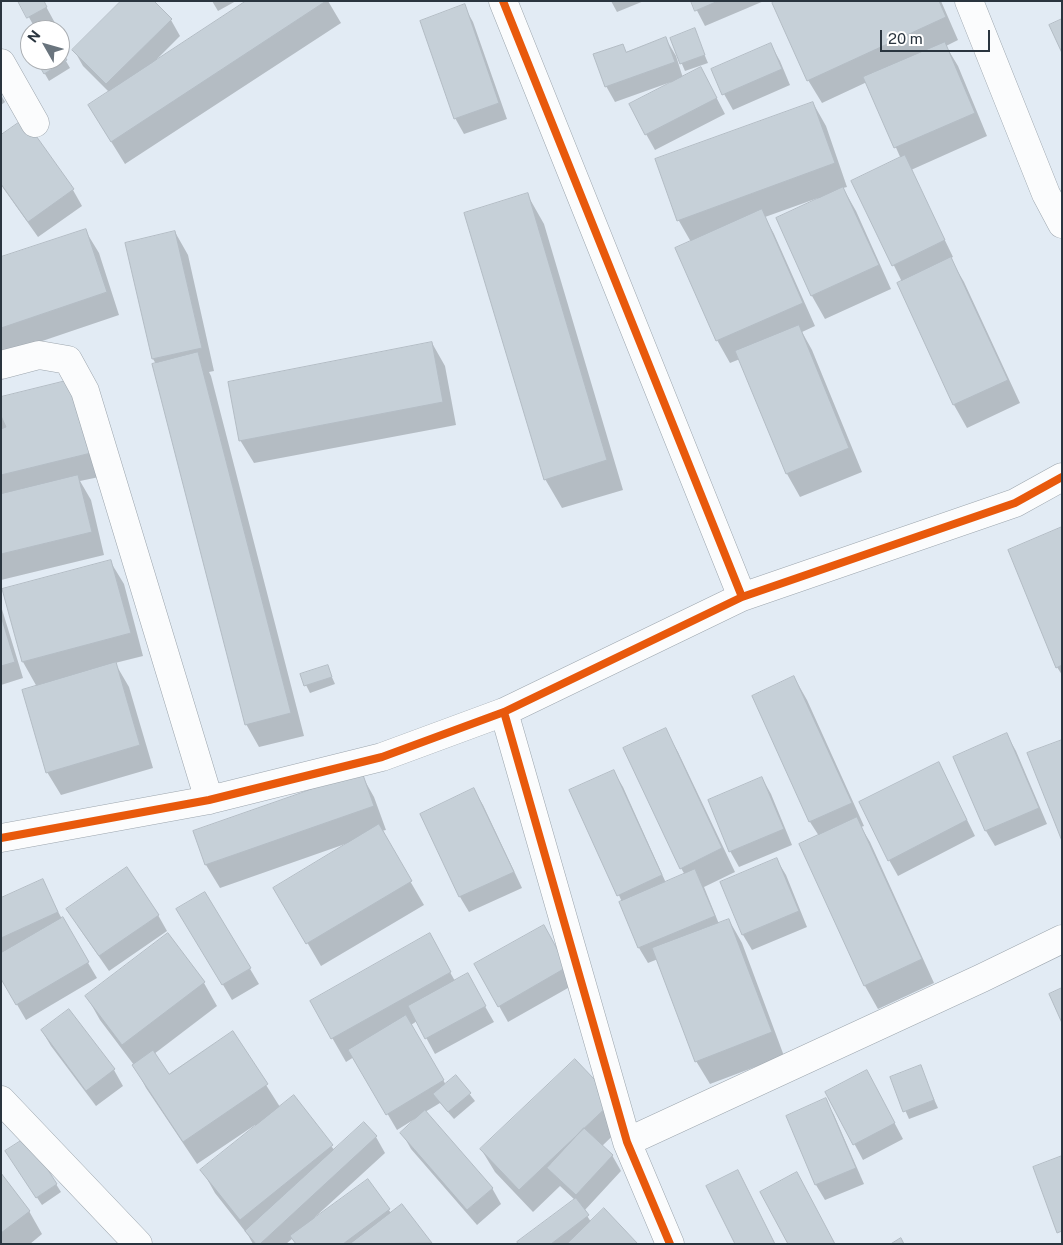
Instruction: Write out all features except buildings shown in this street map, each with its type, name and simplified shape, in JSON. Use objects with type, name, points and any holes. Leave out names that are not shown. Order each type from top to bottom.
[{"type":"street","points":[[503,1],[742,597]]},
{"type":"street","points":[[969,1],[1054,190],[1062,224]]},
{"type":"street","points":[[1,63],[35,123]]},
{"type":"street","points":[[1,365],[39,355],[68,360],[85,391],[209,800]]},
{"type":"street","points":[[1,838],[209,800],[382,757],[504,712],[742,597],[1015,503],[1062,477]]},
{"type":"street","points":[[504,712],[627,1142],[670,1244]]},
{"type":"street","points":[[627,1142],[982,978],[1062,939]]},
{"type":"street","points":[[1,1100],[138,1244]]},
{"type":"cycle path","points":[[503,1],[742,597]]},
{"type":"cycle path","points":[[1,838],[209,800],[382,757],[504,712],[742,597],[1015,503],[1062,477]]},
{"type":"cycle path","points":[[504,712],[627,1142],[670,1244]]}]
